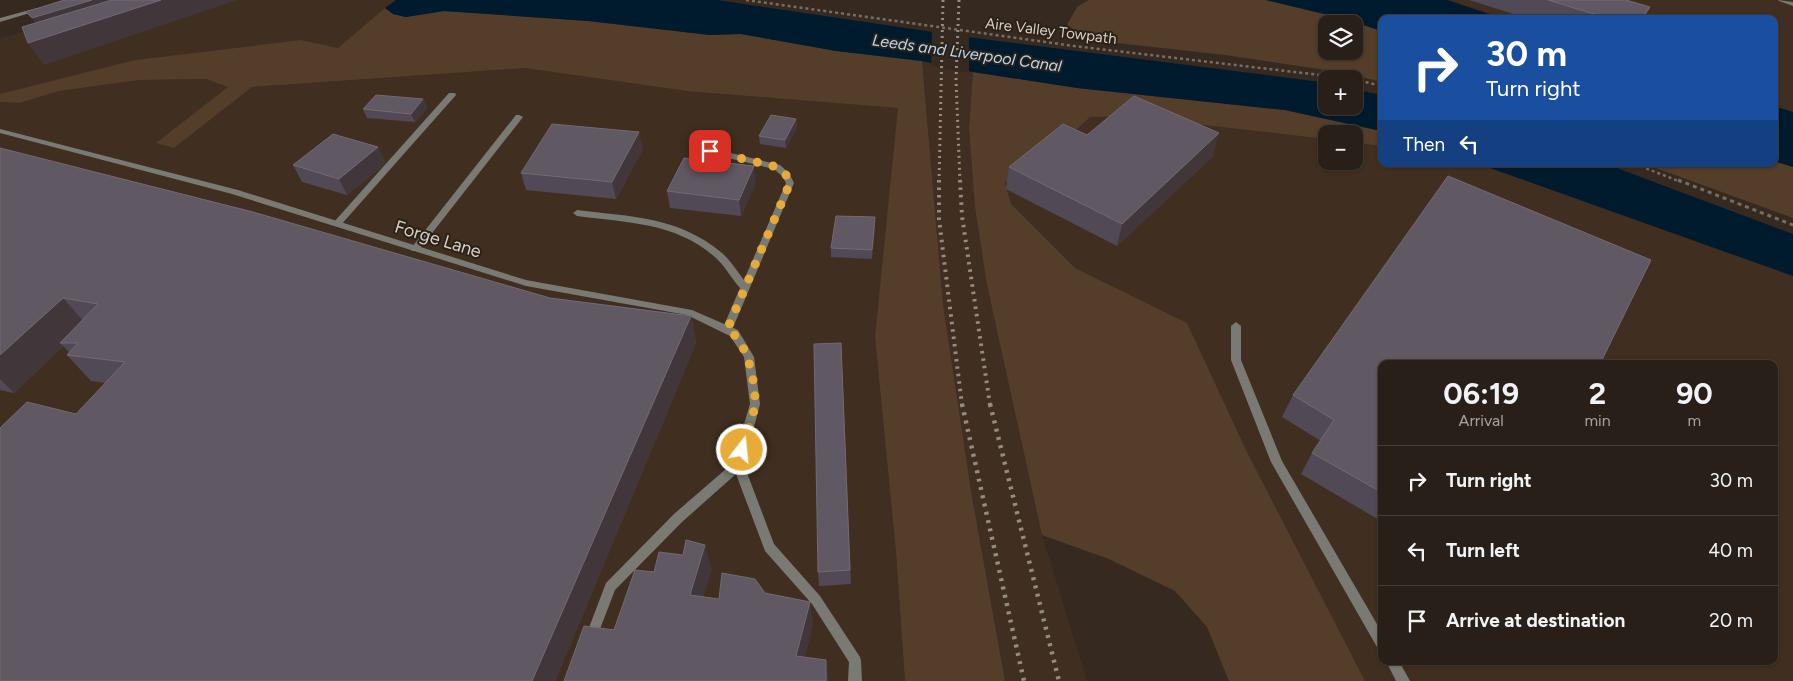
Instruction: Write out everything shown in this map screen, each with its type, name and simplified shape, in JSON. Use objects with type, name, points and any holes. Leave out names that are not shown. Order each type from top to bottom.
[{"type":"street","points":[[1781,0],[1793,4]]},
{"type":"street","points":[[0,20],[43,8]]},
{"type":"street","points":[[337,224],[452,95]]},
{"type":"street","points":[[415,249],[520,117]]},
{"type":"street","name":"Forge Lane","points":[[0,131],[235,192],[526,283],[689,312],[734,333],[749,357],[755,404],[738,465]]},
{"type":"street","points":[[710,151],[777,167],[786,175],[790,183],[727,330]]},
{"type":"street","points":[[577,213],[662,224],[688,234],[720,256],[745,288]]},
{"type":"street","points":[[1236,326],[1236,360],[1277,462],[1378,638]]},
{"type":"street","points":[[587,647],[610,587],[678,518],[738,465],[769,548],[816,600],[855,660],[856,681]]},
{"type":"street","points":[[1394,665],[1403,681]]},
{"type":"path","name":"Aire Valley Towpath","points":[[746,0],[1074,46],[1318,75]]},
{"type":"path","name":"Aire Valley Towpath","points":[[1363,81],[1378,85]]},
{"type":"path","points":[[1643,167],[1793,225]]},
{"type":"shaded area","points":[[126,0],[396,0],[338,48],[301,40],[135,60],[0,94],[0,39]]},
{"type":"shaded area","points":[[1089,0],[1266,0],[1328,15],[1318,15],[1318,60],[1363,60],[1363,25],[1378,30],[1378,81],[1363,77],[1363,70],[1326,70],[1225,55],[1090,40],[1067,25],[1077,7]]},
{"type":"shaded area","points":[[1450,0],[1793,0],[1793,112],[1778,107],[1778,15],[1493,15]]},
{"type":"shaded area","points":[[385,8],[393,14],[406,17],[444,11],[588,21],[710,35],[741,34],[836,51],[922,61],[943,305],[972,497],[1005,681],[905,681],[896,552],[875,337],[898,108],[687,91],[525,68],[252,87],[174,148],[156,143],[228,87],[206,79],[139,80],[59,91],[19,103],[0,102],[0,94],[135,60],[301,40],[338,48]]},
{"type":"shaded area","points":[[922,61],[973,72],[969,128],[975,207],[987,285],[1042,535],[1087,681],[1005,681],[972,497],[943,305]]},
{"type":"shaded area","points":[[525,68],[687,91],[899,108],[875,337],[896,552],[905,681],[0,681],[0,102],[19,103],[59,91],[139,80],[206,79],[229,87],[156,143],[174,148],[252,87]]},
{"type":"shaded area","points":[[973,72],[1077,88],[1285,110],[1354,125],[1318,125],[1318,138],[1126,116],[1090,117],[1073,133],[1005,183],[1011,204],[1075,268],[1187,323],[1247,452],[1365,681],[1229,681],[1207,627],[1175,591],[1109,559],[1042,535],[987,285],[975,207],[969,128]]},
{"type":"shaded area","points":[[1126,116],[1318,138],[1318,170],[1363,170],[1363,143],[1378,146],[1378,167],[1487,167],[1793,276],[1793,681],[1365,681],[1247,452],[1187,323],[1075,268],[1011,204],[1005,183],[1073,133],[1090,117]]},
{"type":"shaded area","points":[[1363,127],[1378,130],[1378,146],[1363,143]]},
{"type":"shaded area","points":[[1778,162],[1793,167],[1793,218],[1653,167],[1778,167]]},
{"type":"water","name":"Leeds and Liverpool Canal","points":[[396,0],[717,0],[967,37],[1318,82],[1318,115],[1363,115],[1363,91],[1378,94],[1378,130],[1363,127],[1363,125],[1354,125],[1285,110],[1077,88],[973,72],[922,61],[836,51],[741,34],[710,35],[588,21],[444,11],[406,17],[393,14],[385,8]]},
{"type":"water","points":[[1266,0],[1447,0],[1492,15],[1378,15],[1378,30],[1363,25],[1363,15],[1328,15]]},
{"type":"water","points":[[1778,107],[1793,112],[1793,167],[1778,162]]},
{"type":"water","points":[[1487,167],[1614,167],[1793,234],[1793,276]]},
{"type":"pier","points":[[932,30],[969,35],[969,73],[931,66]]},
{"type":"building","points":[[64,0],[92,0],[32,18],[26,12]]},
{"type":"building","points":[[112,0],[161,0],[28,43],[22,27]]},
{"type":"building","points":[[1548,0],[1626,0],[1650,7],[1645,15],[1597,15]]},
{"type":"building","points":[[376,95],[423,99],[411,114],[363,109]]},
{"type":"building","points":[[1134,96],[1219,133],[1122,224],[1009,167],[1063,124],[1087,135]]},
{"type":"building","points":[[771,115],[796,119],[785,140],[759,136]]},
{"type":"building","points":[[552,124],[639,132],[612,182],[521,173]]},
{"type":"building","points":[[333,134],[378,147],[339,179],[293,165]]},
{"type":"building","points":[[0,148],[253,212],[550,298],[691,316],[532,681],[0,681],[0,428],[27,402],[76,414],[125,362],[67,355],[78,343],[60,343],[98,304],[63,298],[0,355]]},
{"type":"building","points":[[684,158],[754,166],[739,200],[667,191]]},
{"type":"building","points":[[1448,176],[1651,260],[1602,360],[1378,360],[1378,490],[1312,453],[1334,420],[1293,395]]},
{"type":"building","points":[[836,216],[875,217],[872,250],[831,248]]},
{"type":"building","points":[[841,343],[850,570],[818,572],[814,344]]},
{"type":"building","points":[[686,540],[705,545],[690,595],[719,599],[722,573],[755,579],[765,593],[810,602],[796,656],[826,660],[826,681],[564,681],[584,626],[614,630],[635,570],[654,572],[659,552],[683,555]]},
{"type":"railway","points":[[939,182],[943,0]]},
{"type":"railway","points":[[959,0],[956,80],[960,182]]},
{"type":"railway","points":[[960,180],[962,216],[990,405]]},
{"type":"railway","points":[[939,182],[939,219],[962,405]]},
{"type":"railway","points":[[962,404],[1024,681]]},
{"type":"railway","points":[[990,404],[1059,681]]},
{"type":"route","points":[[710,151],[777,167],[786,175],[790,183],[727,330],[734,333],[749,357],[755,404],[742,450]]}]
